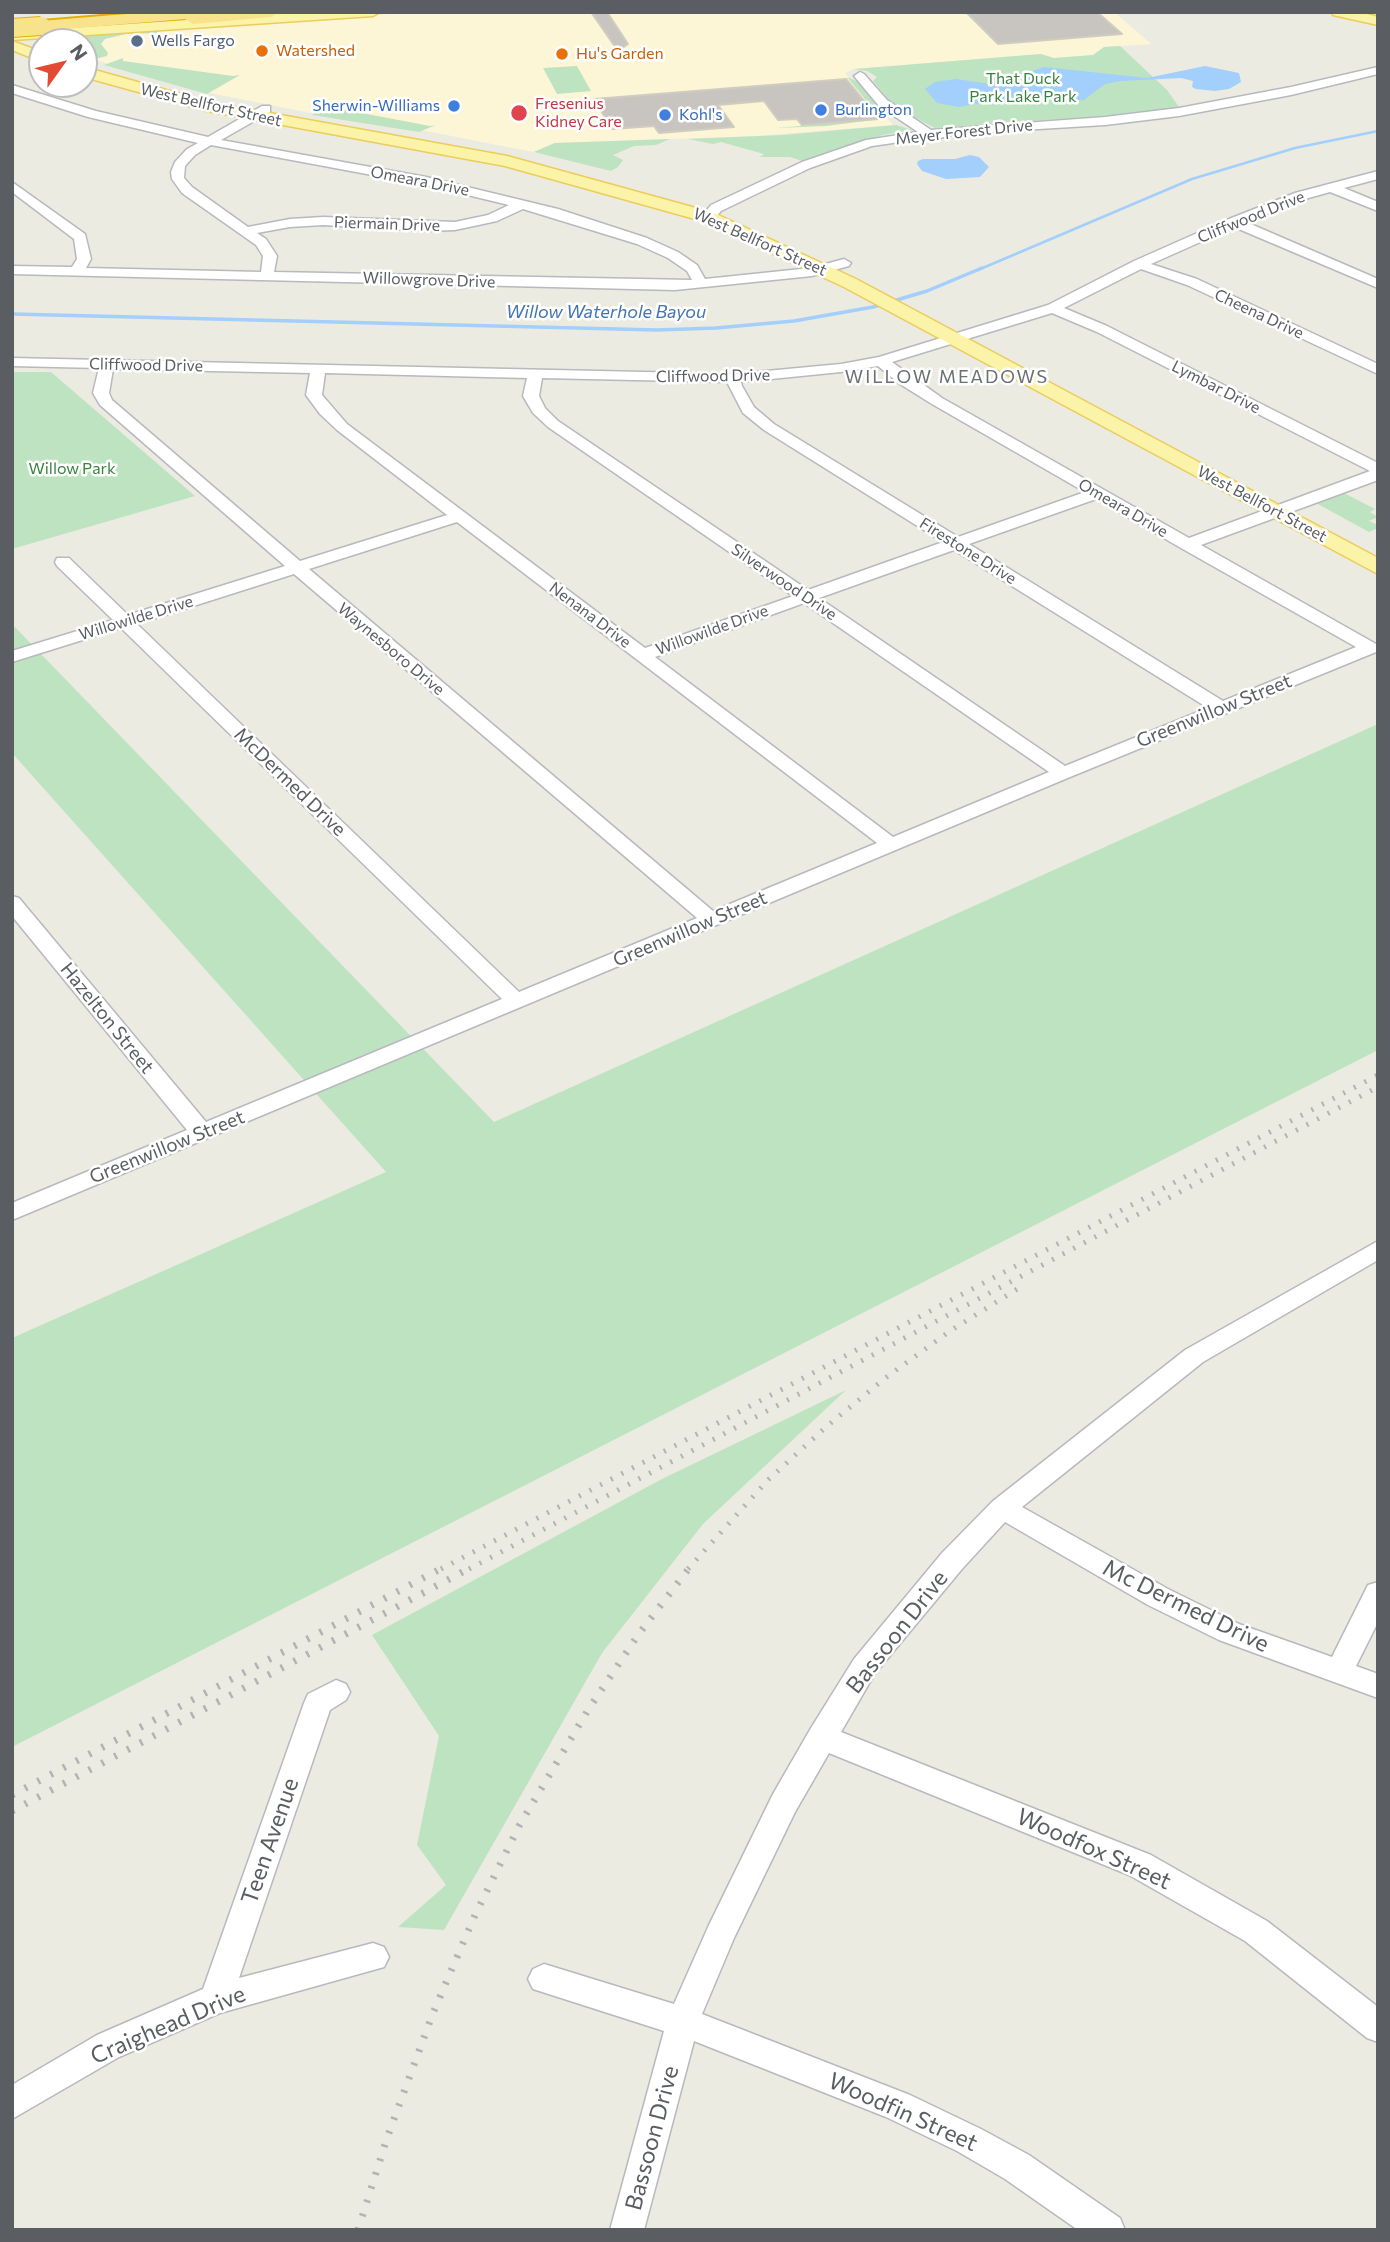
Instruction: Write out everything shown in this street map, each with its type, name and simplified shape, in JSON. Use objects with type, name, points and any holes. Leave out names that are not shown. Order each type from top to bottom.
[{"type":"highway","points":[[55,28],[150,12]]},
{"type":"highway","points":[[62,28],[214,12]]},
{"type":"highway","points":[[107,28],[271,12]]},
{"type":"main road","points":[[46,28],[69,12]]},
{"type":"main road","points":[[98,28],[373,12]]},
{"type":"main road","points":[[1338,12],[1378,20]]},
{"type":"main road","points":[[1352,12],[1378,20]]},
{"type":"main road","points":[[12,18],[38,28]]},
{"type":"main road","points":[[13,33],[28,45]]},
{"type":"main road","name":"West Bellfort Street","points":[[98,69],[166,92],[372,137],[513,157]]},
{"type":"main road","name":"West Bellfort Street","points":[[261,113],[426,135],[718,213],[798,240],[979,332],[1126,412],[1378,567]]},
{"type":"main road","points":[[372,137],[415,139],[426,135]]},
{"type":"main road","name":"West Bellfort Street","points":[[718,213],[1106,419],[1286,508],[1378,547]]},
{"type":"main road","points":[[1106,419],[1126,412]]},
{"type":"street","name":"Meyer Forest Drive","points":[[1343,83],[1378,70]]},
{"type":"street","points":[[860,76],[883,103],[932,136]]},
{"type":"street","name":"Meyer Forest Drive","points":[[718,213],[812,166],[932,136],[1207,111],[1378,78]]},
{"type":"street","name":"Omeara Drive","points":[[12,89],[119,122],[208,142],[405,176],[523,204],[586,222],[660,249],[692,268],[702,285]]},
{"type":"street","points":[[261,113],[184,158],[178,164],[178,180],[187,190],[248,231],[267,249],[270,256],[267,276]]},
{"type":"street","points":[[100,130],[119,122]]},
{"type":"street","name":"Cliffwood Drive","points":[[12,362],[734,378],[816,371],[881,361],[957,340],[1054,308],[1139,264],[1234,222],[1300,196],[1378,175]]},
{"type":"street","points":[[12,186],[80,237],[84,260],[76,272]]},
{"type":"street","points":[[1330,187],[1378,207]]},
{"type":"street","name":"Piermain Drive","points":[[248,231],[289,223],[323,221],[455,226],[492,218],[523,204]]},
{"type":"street","points":[[1234,222],[1378,284]]},
{"type":"street","name":"Willowgrove Drive","points":[[12,270],[450,279],[621,286],[702,285],[823,269],[844,262]]},
{"type":"street","name":"Cheena Drive","points":[[1139,264],[1192,282],[1378,370]]},
{"type":"street","name":"Lymbar Drive","points":[[1054,308],[1102,329],[1378,472]]},
{"type":"street","name":"Omeara Drive","points":[[881,361],[905,381],[937,401],[1370,648]]},
{"type":"street","name":"Waynesboro Drive","points":[[107,364],[101,393],[105,402],[296,568],[710,919]]},
{"type":"street","name":"Nenana Drive","points":[[318,369],[314,395],[325,411],[892,845]]},
{"type":"street","name":"Silverwood Drive","points":[[535,375],[531,396],[538,410],[553,424],[1063,773]]},
{"type":"street","name":"Firestone Drive","points":[[734,378],[734,386],[748,410],[769,427],[1220,708]]},
{"type":"street","points":[[1187,544],[1378,472]]},
{"type":"street","name":"Willowilde Drive","points":[[643,655],[1097,493]]},
{"type":"street","name":"Willowilde Drive","points":[[12,657],[461,516]]},
{"type":"street","name":"McDermed Drive","points":[[63,562],[517,1002]]},
{"type":"street","name":"Greenwillow Street","points":[[12,1212],[710,919],[1370,648]]},
{"type":"street","name":"Hazelton Street","points":[[12,902],[202,1133]]},
{"type":"street","name":"Bassoon Drive","points":[[627,2230],[683,2022],[720,1935],[784,1803],[864,1667],[952,1561],[1002,1508],[1066,1455],[1194,1356],[1378,1250]]},
{"type":"street","name":"Mc Dermed Drive","points":[[1002,1508],[1158,1597],[1229,1632],[1378,1686]]},
{"type":"street","points":[[1338,1673],[1378,1593]]},
{"type":"street","name":"Teen Avenue","points":[[216,1999],[318,1703],[336,1692]]},
{"type":"street","name":"Woodfox Street","points":[[821,1737],[1140,1865],[1256,1931],[1378,2027]]},
{"type":"street","name":"Craighead Drive","points":[[12,2103],[108,2046],[216,1999],[373,1957]]},
{"type":"street","points":[[544,1979],[683,2022]]},
{"type":"street","name":"Woodfin Street","points":[[683,2022],[843,2083],[969,2140],[1039,2182],[1108,2230]]},
{"type":"shaded area","points":[[417,12],[1114,12],[1151,44],[1104,47],[1094,55],[1054,58],[1041,54],[854,69],[845,73],[893,125],[756,136],[554,143],[533,152],[205,92],[98,60],[98,33]]},
{"type":"green space","points":[[160,29],[157,33],[126,34],[105,39],[101,44],[108,53],[107,56],[98,58],[98,34]]},
{"type":"green space","name":"That Duck Park Lake Park","points":[[1120,46],[1167,90],[1179,107],[1128,114],[935,128],[895,107],[873,81],[877,77],[867,71],[854,69],[1041,54],[1054,58],[1093,55],[1104,47]]},
{"type":"green space","points":[[123,58],[123,61],[240,75],[207,94],[104,65]]},
{"type":"green space","points":[[577,66],[591,91],[557,94],[543,68]]},
{"type":"green space","points":[[847,77],[863,84],[886,111],[888,118],[881,119]]},
{"type":"green space","points":[[325,106],[436,125],[419,132],[312,115]]},
{"type":"green space","points":[[879,119],[827,126],[776,128]]},
{"type":"green space","points":[[896,125],[912,130],[883,135],[802,161],[790,157],[760,157],[764,154],[721,142],[713,144],[688,139],[783,135]]},
{"type":"green space","points":[[670,139],[656,145],[634,146],[613,155],[623,160],[611,171],[534,152],[555,143]]},
{"type":"green space","name":"Willow Park","points":[[12,372],[51,372],[195,496],[12,549]]},
{"type":"green space","points":[[1340,491],[1375,509],[1370,512],[1378,517],[1369,521],[1378,525],[1378,528],[1369,532],[1316,503],[1315,500]]},
{"type":"green space","points":[[12,624],[494,1122],[1378,724],[1378,1050],[12,1747],[12,1338],[386,1172],[12,753]]},
{"type":"green space","points":[[846,1390],[703,1524],[602,1653],[444,1930],[398,1927],[446,1885],[417,1845],[439,1736],[372,1635],[662,1479]]},
{"type":"water","points":[[1205,66],[1239,73],[1241,82],[1229,89],[1215,91],[1196,89],[1192,87],[1193,81],[1181,78],[1121,81],[1105,84],[1084,100],[1018,96],[959,107],[937,103],[925,89],[935,82],[956,79],[1011,87],[1020,85],[1032,71],[1044,67],[1147,78]]},
{"type":"water","points":[[970,155],[979,157],[989,167],[980,177],[946,179],[922,171],[917,164],[923,159],[955,159]]},
{"type":"building","points":[[591,12],[607,12],[628,44],[618,51]]},
{"type":"building","points":[[966,12],[1097,12],[1122,34],[998,44]]},
{"type":"building","points":[[846,79],[879,119],[802,125],[797,119],[778,120],[764,101],[718,105],[734,127],[659,133],[654,126],[612,129],[594,99]]},
{"type":"waterway","name":"Willow Waterhole Bayou","points":[[978,270],[1192,179],[1295,148],[1378,131]]},
{"type":"waterway","name":"Willow Waterhole Bayou","points":[[12,314],[657,330],[716,328],[794,321],[873,307],[927,291],[982,268]]},
{"type":"railway","points":[[441,1569],[1378,1075]]},
{"type":"railway","points":[[469,1569],[1378,1087]]},
{"type":"railway","points":[[688,1569],[768,1480],[826,1427],[884,1379],[950,1331],[1022,1286]]},
{"type":"railway","points":[[12,1795],[444,1567]]},
{"type":"railway","points":[[12,1811],[472,1567]]},
{"type":"railway","points":[[358,2230],[387,2138],[433,2013],[475,1915],[519,1826],[588,1710],[638,1635],[690,1567]]},
{"type":"place","name":"Wells Fargo","points":[[137,41]]},
{"type":"place","name":"Watershed","points":[[262,51]]},
{"type":"place","name":"Hu's Garden","points":[[562,54]]},
{"type":"place","name":"Sherwin-Williams","points":[[454,106]]},
{"type":"place","name":"Burlington","points":[[821,110]]},
{"type":"place","name":"Fresenius Kidney Care","points":[[519,113]]},
{"type":"place","name":"Kohl's","points":[[665,115]]},
{"type":"district","name":"WILLOW MEADOWS","points":[[947,377]]}]
